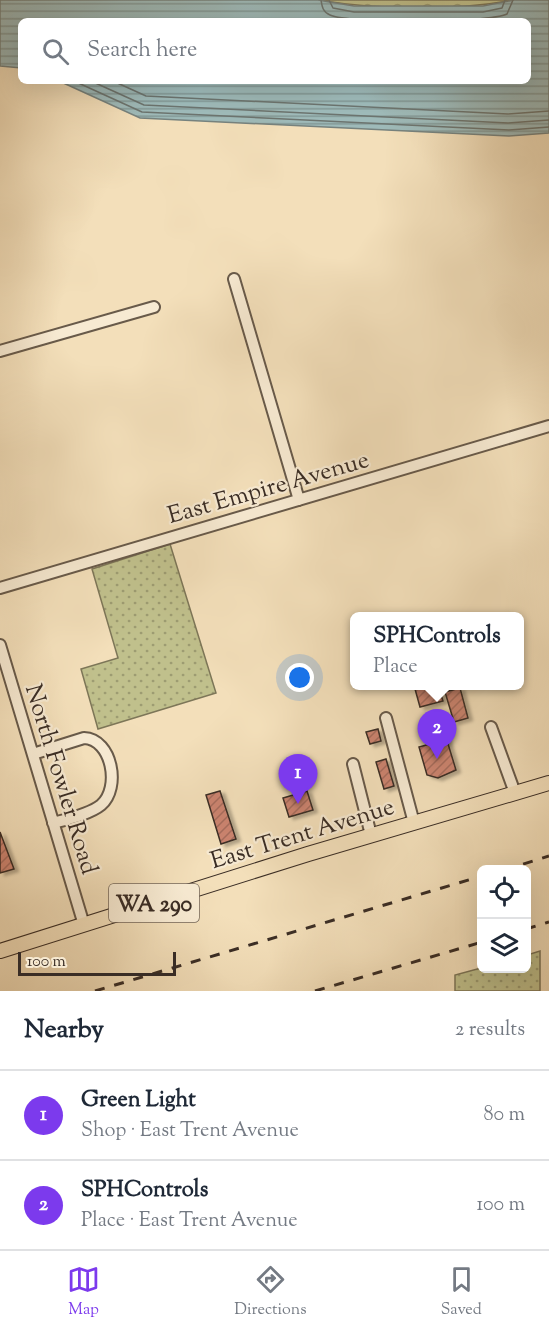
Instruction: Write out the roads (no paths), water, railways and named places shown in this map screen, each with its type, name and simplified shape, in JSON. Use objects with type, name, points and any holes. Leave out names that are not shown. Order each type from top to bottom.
[{"type":"main road","name":"East Trent Avenue","points":[[0,951],[549,783]]},
{"type":"street","points":[[234,279],[299,500]]},
{"type":"street","points":[[0,351],[154,307]]},
{"type":"street","name":"East Empire Avenue","points":[[0,588],[549,426]]},
{"type":"street","name":"North Fowler Road","points":[[0,645],[84,925]]},
{"type":"street","points":[[386,718],[414,823]]},
{"type":"street","points":[[491,727],[515,793]]},
{"type":"street","points":[[33,754],[84,738],[93,739],[101,744],[109,764],[112,787],[100,806],[54,823]]},
{"type":"street","points":[[353,764],[371,836]]},
{"type":"water","points":[[0,0],[318,0],[354,6],[483,6],[514,0],[549,0],[549,133],[509,136],[140,118],[66,84],[531,84],[531,18],[18,18],[18,68],[0,66]]},
{"type":"railway","points":[[520,865],[549,856]]},
{"type":"railway","points":[[95,991],[477,877]]},
{"type":"railway","points":[[531,927],[549,922]]},
{"type":"railway","points":[[315,991],[477,943]]},
{"type":"place","name":"SPHControls","points":[[437,759]]},
{"type":"place","name":"Green Light","points":[[298,804]]}]
